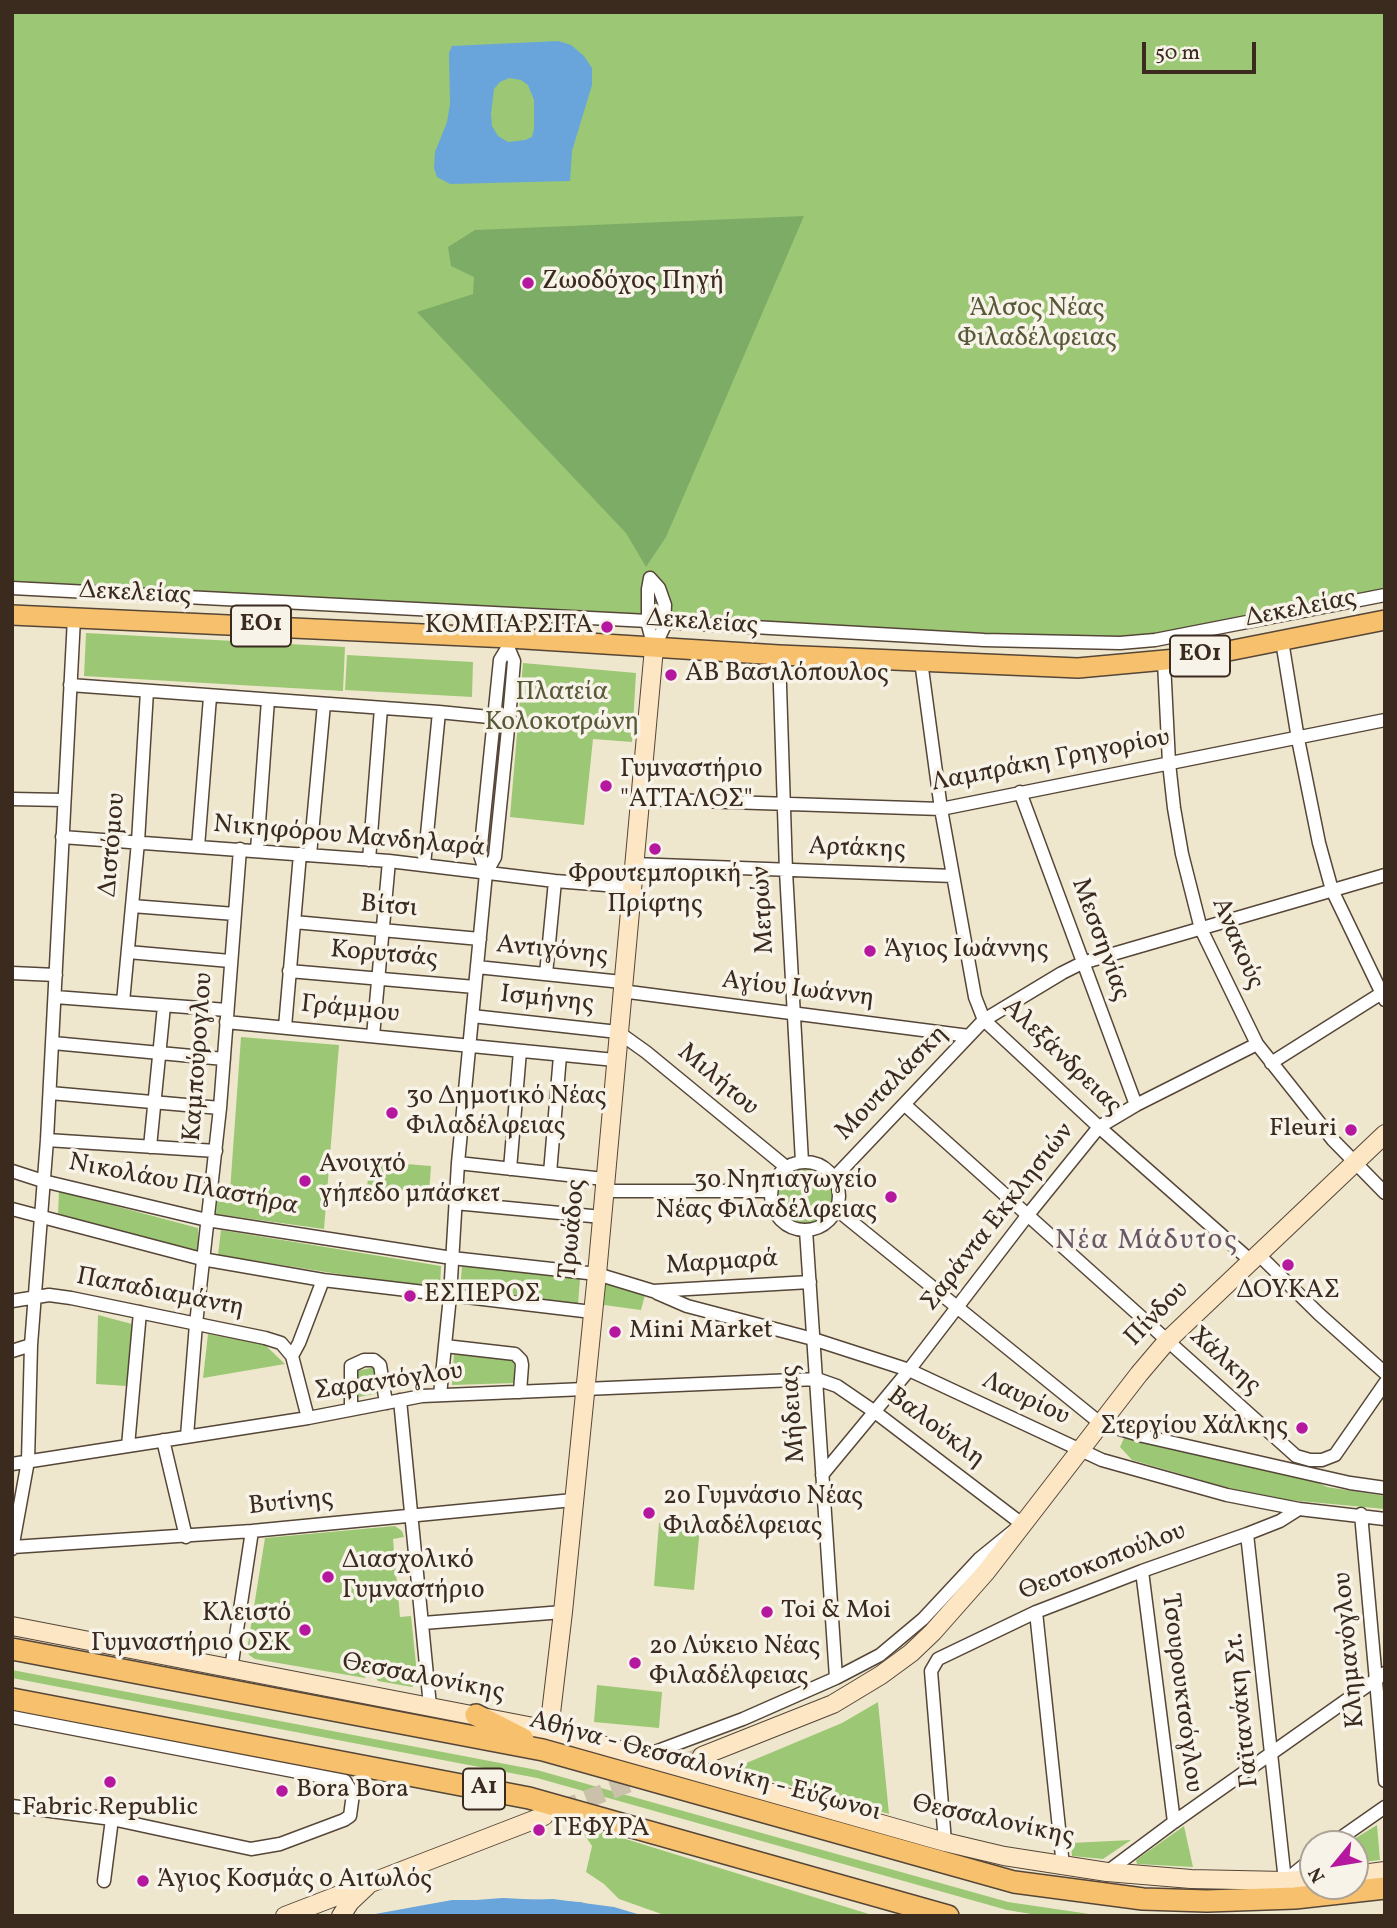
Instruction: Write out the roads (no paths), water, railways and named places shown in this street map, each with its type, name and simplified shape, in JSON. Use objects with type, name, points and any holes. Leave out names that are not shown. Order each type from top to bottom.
[{"type":"highway","name":"Αθήνα - Θεσσαλονίκη - Εύζωνοι","points":[[12,1649],[546,1740],[1014,1882],[1143,1899],[1207,1901],[1295,1898],[1385,1888]]},
{"type":"highway","name":"Α1","points":[[12,1699],[529,1798],[948,1916]]},
{"type":"highway","points":[[476,1715],[546,1740]]},
{"type":"main road","name":"Δεκελείας","points":[[12,615],[508,643],[1078,668],[1164,662],[1385,620]]},
{"type":"street","points":[[650,578],[659,588],[665,605],[664,622],[654,648],[648,621],[650,578]]},
{"type":"street","points":[[12,588],[648,621]]},
{"type":"street","points":[[664,622],[959,639],[1119,643],[1154,640],[1385,595]]},
{"type":"street","points":[[12,1548],[27,1461],[31,1345],[53,1043],[74,618]]},
{"type":"street","points":[[1271,1063],[1384,995],[1332,890],[1319,843],[1298,739],[1282,641]]},
{"type":"street","points":[[440,1395],[450,1296],[458,1163],[486,873],[480,855],[500,660],[508,643]]},
{"type":"street","points":[[486,873],[495,857],[509,719],[513,661],[508,643]]},
{"type":"street","name":"Τρωάδος","points":[[546,1740],[563,1612],[597,1274],[638,799],[654,648]]},
{"type":"street","name":"Μετρών","points":[[779,655],[786,871],[802,1161]]},
{"type":"street","name":"Αλεξάνδρειας","points":[[921,662],[941,809],[975,997],[984,1020],[1100,1127],[1255,1257],[1385,1373]]},
{"type":"street","name":"Ανακούς","points":[[1164,662],[1169,763],[1182,854],[1201,929],[1257,1044],[1301,1102],[1385,1193]]},
{"type":"street","points":[[71,685],[509,719]]},
{"type":"street","name":"Διστόμου","points":[[123,1002],[138,842],[147,691]]},
{"type":"street","points":[[198,847],[210,697]]},
{"type":"street","points":[[257,850],[268,700]]},
{"type":"street","points":[[285,1027],[294,922],[324,704]]},
{"type":"street","points":[[369,860],[381,708]]},
{"type":"street","points":[[424,865],[439,712]]},
{"type":"street","name":"Λαμπράκη Γρηγορίου","points":[[638,799],[941,809],[1385,720]]},
{"type":"street","name":"Μεσσηνίας","points":[[1020,792],[1136,1105]]},
{"type":"street","points":[[12,799],[63,800]]},
{"type":"street","name":"Νικηφόρου Μανδηλαρά","points":[[62,837],[389,861],[555,881],[631,887]]},
{"type":"street","name":"Καμπούρογλου","points":[[187,1436],[202,1259],[220,1108],[240,849]]},
{"type":"street","points":[[373,1036],[389,861]]},
{"type":"street","name":"Αρτάκης","points":[[633,864],[953,876]]},
{"type":"street","points":[[984,1020],[1082,963],[1385,875]]},
{"type":"street","points":[[546,974],[555,881]]},
{"type":"street","points":[[132,906],[235,914]]},
{"type":"street","name":"Βίτσι","points":[[294,922],[480,939]]},
{"type":"street","points":[[128,952],[230,961]]},
{"type":"street","name":"Αντιγόνης","points":[[477,967],[546,974],[621,987]]},
{"type":"street","name":"Κορυτσάς","points":[[289,971],[475,987]]},
{"type":"street","points":[[12,973],[56,975]]},
{"type":"street","name":"Αγίου Ιωάννη","points":[[621,987],[794,1014],[969,1036]]},
{"type":"street","name":"Γράμμου","points":[[55,997],[164,1006],[285,1027],[615,1060]]},
{"type":"street","points":[[150,1147],[164,1006]]},
{"type":"street","name":"Ισμήνης","points":[[471,1016],[618,1032]]},
{"type":"street","name":"Μουταλάσκη","points":[[834,1178],[984,1020]]},
{"type":"street","name":"Μιλήτου","points":[[618,1032],[786,1167]]},
{"type":"street","points":[[53,1043],[224,1059]]},
{"type":"street","name":"Σαράντα Εκκλησιών","points":[[822,1475],[909,1370],[1027,1216],[1100,1127],[1136,1105],[1257,1044]]},
{"type":"street","points":[[510,1169],[520,1051]]},
{"type":"street","points":[[550,1172],[560,1056]]},
{"type":"street","points":[[50,1093],[220,1108]]},
{"type":"street","name":"Χάλκης","points":[[905,1105],[1296,1456],[1322,1460],[1335,1455],[1385,1383]]},
{"type":"street","name":"Πίνδου","points":[[702,1756],[832,1704],[894,1667],[952,1611],[1167,1341],[1385,1134]]},
{"type":"street","points":[[47,1140],[216,1152]]},
{"type":"street","points":[[802,1161],[820,1166],[834,1178],[838,1188],[836,1209],[824,1224],[806,1230],[784,1223],[771,1203],[774,1182],[786,1167],[802,1161]]},
{"type":"street","points":[[458,1163],[550,1172],[604,1185],[771,1191]]},
{"type":"street","name":"Νικολάου Πλαστήρα","points":[[12,1171],[43,1181],[207,1220],[452,1258],[597,1274]]},
{"type":"street","points":[[455,1203],[602,1217]]},
{"type":"street","points":[[12,1209],[41,1219],[202,1259],[323,1280],[592,1312]]},
{"type":"street","points":[[836,1209],[1100,1423]]},
{"type":"street","name":"Μήδειας","points":[[806,1230],[836,1678]]},
{"type":"street","name":"Μαρμαρά","points":[[597,1274],[653,1291],[810,1282]]},
{"type":"street","points":[[308,1418],[292,1356],[323,1280]]},
{"type":"street","name":"Λαυρίου","points":[[653,1291],[687,1306],[813,1339],[909,1370],[1102,1460],[1227,1495],[1299,1509],[1385,1518]]},
{"type":"street","name":"Παπαδιαμάντη","points":[[12,1300],[36,1296],[71,1298],[265,1338],[281,1343],[292,1356]]},
{"type":"street","points":[[128,1446],[140,1312]]},
{"type":"street","points":[[12,1351],[31,1345]]},
{"type":"street","points":[[445,1346],[515,1354],[522,1365],[520,1392]]},
{"type":"street","points":[[351,1409],[351,1366],[364,1360],[374,1360],[380,1365],[386,1402]]},
{"type":"street","name":"Σαραντόγλου","points":[[12,1464],[440,1395],[817,1379]]},
{"type":"street","name":"Βαλούκλη","points":[[817,1379],[837,1385],[1022,1524]]},
{"type":"street","points":[[400,1400],[430,1706]]},
{"type":"street","name":"Λαυρίου","points":[[1100,1423],[1143,1436],[1350,1483],[1385,1488]]},
{"type":"street","points":[[163,1440],[186,1536]]},
{"type":"street","name":"Βυτίνης","points":[[12,1548],[252,1531],[573,1500]]},
{"type":"street","name":"Θεοτοκοπούλου","points":[[945,1842],[931,1671],[938,1660],[1036,1612],[1247,1534],[1280,1521],[1299,1509]]},
{"type":"street","name":"Κλημανόγλου","points":[[1361,1514],[1381,1675],[1385,1782]]},
{"type":"street","name":"Πίνδου","points":[[644,1756],[743,1719],[836,1678],[896,1644],[979,1559],[1022,1524]]},
{"type":"street","points":[[231,1669],[252,1531]]},
{"type":"street","name":"Γαϊτανάκη Στ.","points":[[1247,1534],[1285,1881]]},
{"type":"street","name":"Τσουρουκτσόγλου","points":[[1142,1571],[1174,1822]]},
{"type":"street","points":[[423,1623],[563,1612]]},
{"type":"street","points":[[1036,1612],[1063,1866]]},
{"type":"street","name":"Θεσσαλονίκης","points":[[12,1626],[476,1715]]},
{"type":"street","points":[[1107,1872],[1381,1675]]},
{"type":"street","points":[[12,1717],[345,1781],[353,1794],[350,1816],[344,1820],[279,1844],[251,1849],[112,1819],[12,1807]]},
{"type":"street","name":"Θεσσαλονίκης","points":[[546,1740],[644,1756],[945,1842],[1004,1856],[1107,1872],[1191,1879],[1299,1880]]},
{"type":"street","points":[[1352,1830],[1385,1807]]},
{"type":"street","points":[[289,1915],[322,1909],[375,1880],[544,1815]]},
{"type":"street","points":[[104,1881],[112,1819]]},
{"type":"street","points":[[1285,1881],[1299,1870]]},
{"type":"street","points":[[341,1916],[351,1902],[375,1880]]},
{"type":"water","points":[[558,41],[571,45],[584,56],[592,68],[592,85],[572,151],[570,181],[450,184],[437,177],[434,168],[435,152],[447,122],[450,104],[449,53],[452,46]],"holes":[[[509,78],[521,80],[528,85],[534,100],[534,129],[532,137],[508,142],[498,136],[492,126],[494,89]]]},
{"type":"water","points":[[553,1899],[614,1907],[644,1916],[522,1916],[520,1900]]},
{"type":"water","points":[[452,1900],[504,1900],[506,1916],[364,1916]]},
{"type":"waterway","points":[[452,1916],[503,1912],[579,1916]]},
{"type":"tunnel","points":[[561,1809],[702,1756]]},
{"type":"place","name":"Ζωοδόχος Πηγή","points":[[528,283]]},
{"type":"place","name":"ΚΟΜΠΑΡΣΙΤΑ","points":[[607,627]]},
{"type":"place","name":"ΑΒ Βασιλόπουλος","points":[[671,675]]},
{"type":"place","name":"Γυμναστήριο \"ΑΤΤΑΛΟΣ\"","points":[[606,786]]},
{"type":"place","name":"Φρουτεμπορική Πρίφτης","points":[[655,849]]},
{"type":"place","name":"Άγιος Ιωάννης","points":[[870,951]]},
{"type":"place","name":"3ο Δημοτικό Νέας Φιλαδέλφειας","points":[[392,1113]]},
{"type":"place","name":"Fleuri","points":[[1351,1130]]},
{"type":"place","name":"Ανοιχτό γήπεδο μπάσκετ","points":[[305,1181]]},
{"type":"place","name":"3ο Νηπιαγωγείο Νέας Φιλαδέλφειας","points":[[891,1197]]},
{"type":"place","name":"ΔΟΥΚΑΣ","points":[[1288,1265]]},
{"type":"place","name":"ΕΣΠΕΡΟΣ","points":[[410,1296]]},
{"type":"place","name":"Mini Market","points":[[615,1332]]},
{"type":"place","name":"Στεργίου Χάλκης","points":[[1302,1428]]},
{"type":"place","name":"2ο Γυμνάσιο Νέας Φιλαδέλφειας","points":[[649,1513]]},
{"type":"place","name":"Διασχολικό Γυμναστήριο","points":[[328,1577]]},
{"type":"place","name":"Toi & Moi","points":[[767,1612]]},
{"type":"place","name":"Κλειστό Γυμναστήριο ΟΣΚ","points":[[305,1630]]},
{"type":"place","name":"2ο Λύκειο Νέας Φιλαδέλφειας","points":[[635,1663]]},
{"type":"place","name":"Fabric Republic","points":[[110,1782]]},
{"type":"place","name":"Bora Bora","points":[[282,1791]]},
{"type":"place","name":"ΓΕΦΥΡΑ","points":[[539,1830]]},
{"type":"place","name":"Άγιος Κοσμάς ο Αιτωλός","points":[[143,1881]]},
{"type":"district","name":"Νέα Μάδυτος","points":[[1147,1243]]},
{"type":"park label","name":"Άλσος Νέας Φιλαδέλφειας","points":[[1037,325]]},
{"type":"park label","name":"Πλατεία Κολοκοτρώνη","points":[[562,709]]}]
